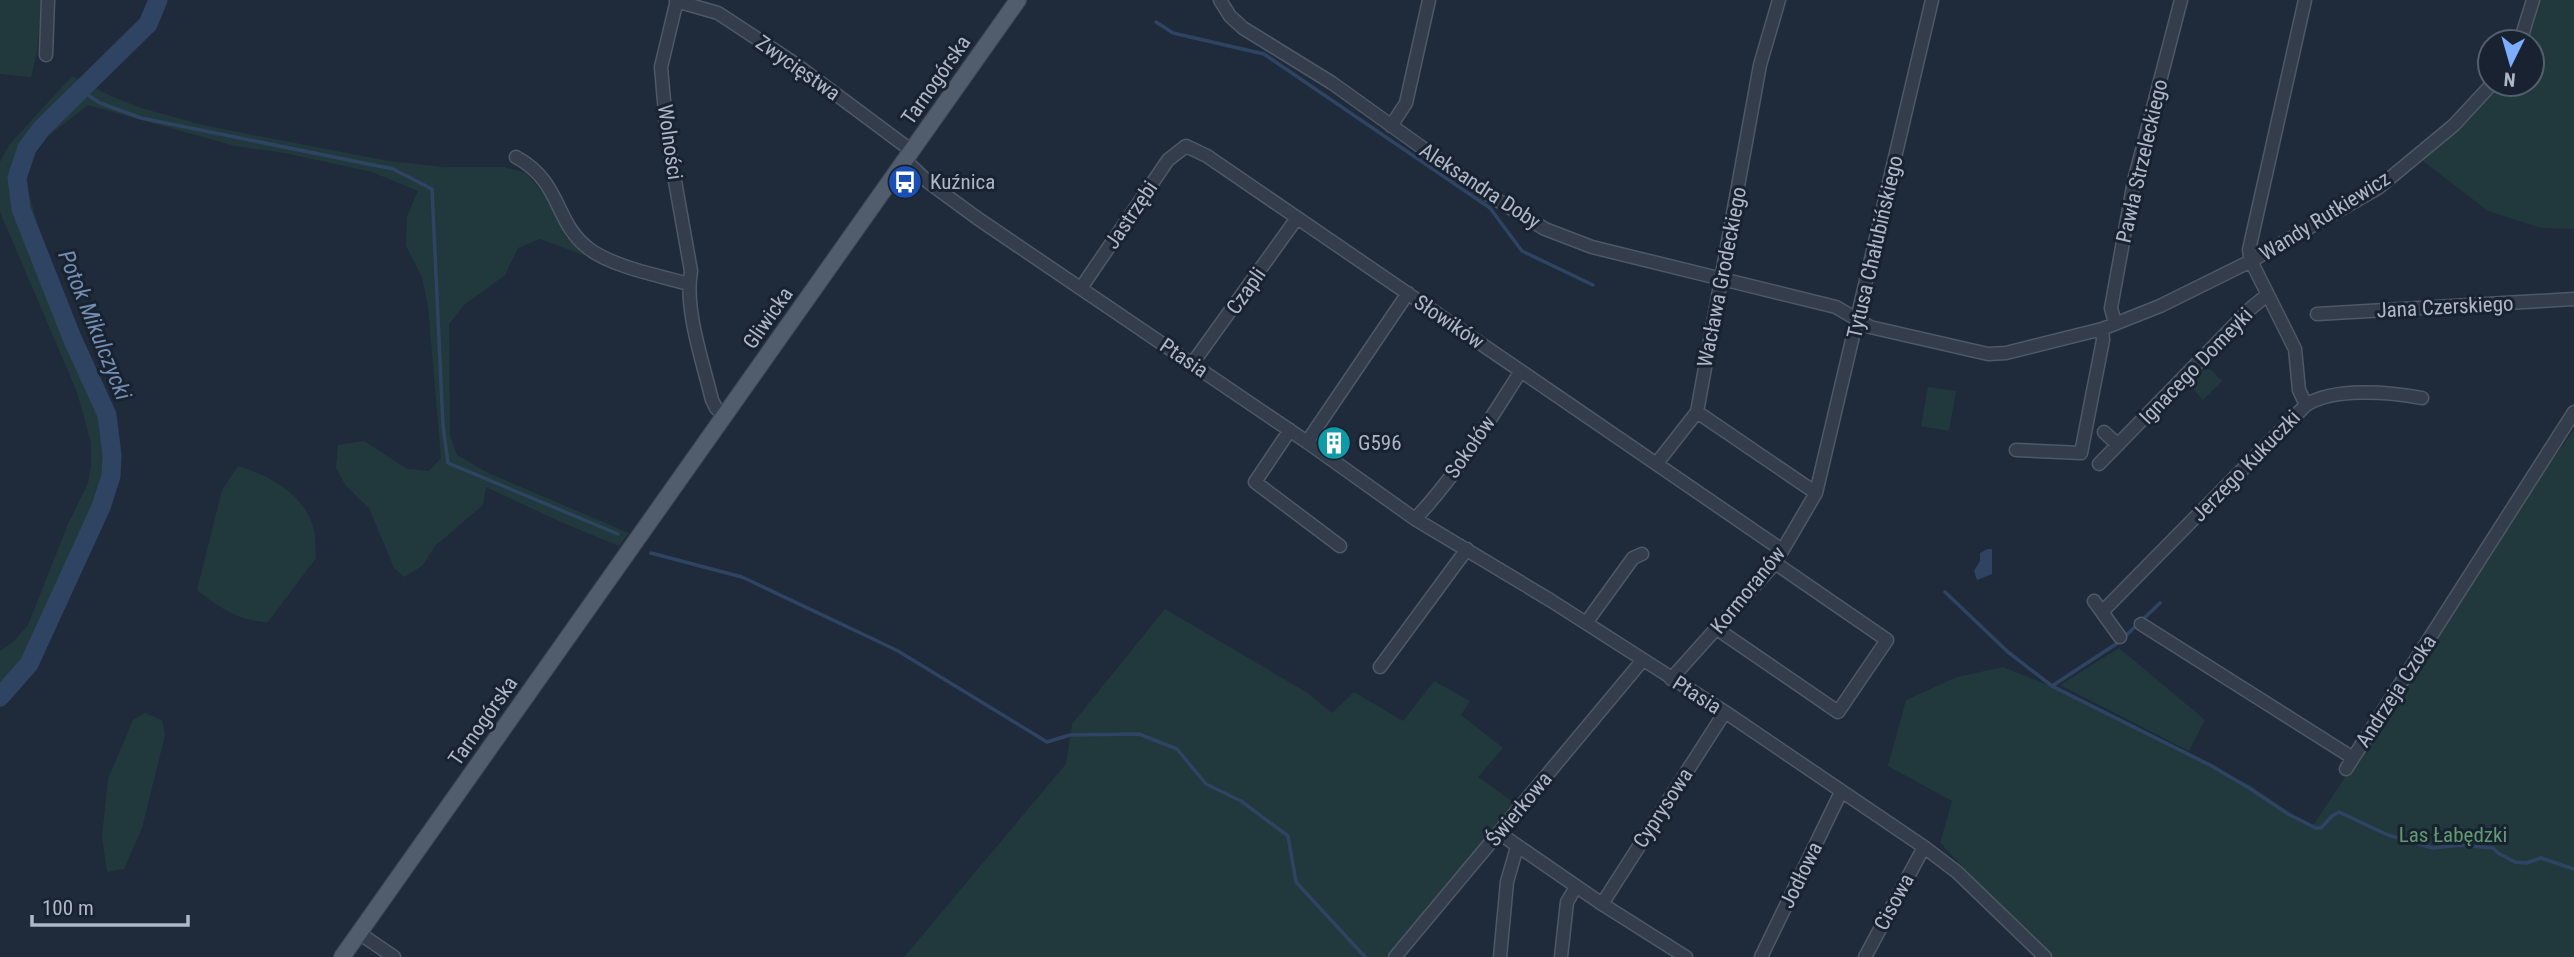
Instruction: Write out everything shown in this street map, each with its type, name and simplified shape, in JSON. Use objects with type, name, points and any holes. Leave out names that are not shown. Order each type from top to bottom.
[{"type":"main road","name":"Tarnogórska","points":[[909,155],[1018,0]]},
{"type":"main road","name":"Gliwicka","points":[[658,510],[909,155]]},
{"type":"main road","name":"Tarnogórska","points":[[342,957],[658,510]]},
{"type":"street","points":[[46,55],[48,0]]},
{"type":"street","name":"Aleksandra Doby","points":[[1220,0],[1230,16],[1243,28],[1332,83],[1514,211],[1545,229],[1591,247],[1836,307],[1858,322]]},
{"type":"street","points":[[1391,126],[1406,103],[1429,0]]},
{"type":"street","name":"Wacława Grodeckiego","points":[[1696,412],[1723,278],[1760,65],[1779,0]]},
{"type":"street","name":"Tytusa Chałubińskiego","points":[[1816,493],[1932,0]]},
{"type":"street","name":"Pawła Strzeleckiego","points":[[2115,323],[2111,308],[2134,181],[2181,0]]},
{"type":"street","points":[[1858,322],[1880,330],[1988,354],[2006,353],[2102,329],[2160,306],[2251,261],[2249,250],[2305,0]]},
{"type":"street","points":[[2524,28],[2533,0]]},
{"type":"street","name":"Zwycięstwa","points":[[676,1],[718,13],[794,64],[909,155]]},
{"type":"street","name":"Wolności","points":[[676,1],[661,68],[667,136],[691,271],[689,285],[696,328],[712,400],[724,416]]},
{"type":"street","name":"Wandy Rutkiewicz","points":[[2251,261],[2378,188],[2454,125],[2479,98]]},
{"type":"street","name":"Słowików","points":[[1186,146],[1208,156],[1783,550]]},
{"type":"street","name":"Jastrzębi","points":[[1081,288],[1168,160],[1186,146]]},
{"type":"street","name":"Ptasia","points":[[909,155],[928,182],[1415,519],[1725,712],[1923,847],[1957,872],[2045,957]]},
{"type":"street","points":[[516,157],[532,166],[550,186],[572,231],[586,248],[601,257],[689,285]]},
{"type":"street","name":"Czapli","points":[[1192,364],[1297,218]]},
{"type":"street","name":"Ignacego Domeyki","points":[[2099,464],[2249,309],[2267,295],[2251,261]]},
{"type":"street","points":[[1307,442],[1408,293]]},
{"type":"street","points":[[2267,295],[2284,323],[2295,349],[2299,390],[2306,405]]},
{"type":"street","name":"Jana Czerskiego","points":[[2316,314],[2574,299]]},
{"type":"street","points":[[2016,450],[2081,453],[2103,340],[2102,329]]},
{"type":"street","name":"Sokołów","points":[[1415,519],[1434,499],[1521,371]]},
{"type":"street","name":"Jerzego Kukuczki","points":[[2102,612],[2306,405],[2328,395],[2393,392],[2422,398]]},
{"type":"street","points":[[1657,463],[1696,412],[1816,493]]},
{"type":"street","name":"Andrzeja Czoka","points":[[2141,624],[2350,763],[2574,412]]},
{"type":"street","points":[[1290,430],[1255,482],[1340,546]]},
{"type":"street","points":[[2104,432],[2118,445]]},
{"type":"street","name":"Kormoranów","points":[[1671,679],[1775,563],[1816,493]]},
{"type":"street","points":[[1380,667],[1467,549]]},
{"type":"street","points":[[1586,623],[1633,558],[1642,554]]},
{"type":"street","points":[[1717,629],[1838,712],[1887,640],[1775,563]]},
{"type":"street","points":[[2094,601],[2120,637]]},
{"type":"street","name":"Świerkowa","points":[[1395,957],[1642,661]]},
{"type":"street","name":"Cyprysowa","points":[[1602,904],[1725,712]]},
{"type":"street","name":"Jodłowa","points":[[1761,957],[1840,792]]},
{"type":"street","points":[[1499,833],[1576,887],[1686,957]]},
{"type":"street","name":"Świerkowa","points":[[1500,957],[1507,882],[1517,847]]},
{"type":"street","name":"Cisowa","points":[[1865,957],[1923,847]]},
{"type":"street","points":[[1561,957],[1567,902],[1576,887]]},
{"type":"street","points":[[359,933],[394,957]]},
{"type":"green space","points":[[0,0],[42,0],[37,52],[31,77],[0,74]]},
{"type":"green space","points":[[2533,0],[2574,0],[2574,229],[2541,228],[2488,211],[2419,158],[2490,98],[2546,98],[2546,28],[2528,28]]},
{"type":"green space","points":[[72,76],[141,108],[207,126],[388,161],[444,167],[504,167],[526,173],[548,199],[566,237],[586,256],[540,239],[518,248],[505,275],[464,305],[449,324],[450,436],[457,455],[488,473],[629,533],[619,546],[486,487],[483,505],[435,546],[422,566],[404,577],[394,568],[369,508],[346,486],[336,468],[338,445],[364,441],[407,469],[429,471],[441,458],[428,306],[422,277],[406,246],[407,216],[418,191],[372,172],[285,153],[235,146],[88,105],[42,141],[24,168],[38,226],[51,264],[111,403],[118,435],[117,468],[110,502],[99,533],[62,604],[36,665],[26,681],[0,708],[0,651],[13,642],[28,625],[68,524],[88,483],[91,466],[91,443],[77,392],[0,212],[0,162],[9,145]]},
{"type":"green space","points":[[2210,369],[2222,381],[2203,400],[2192,388],[2191,381],[2202,370]]},
{"type":"green space","points":[[1928,387],[1956,391],[1949,431],[1921,426]]},
{"type":"green space","name":"Las Łabędzki","points":[[2574,430],[2574,957],[2051,957],[1940,843],[1952,801],[1888,766],[1906,700],[1957,677],[2003,667],[2063,691],[2248,784],[2312,827],[2537,481]]},
{"type":"green space","points":[[238,466],[285,488],[303,506],[314,530],[316,558],[268,622],[248,619],[230,612],[197,590],[222,490]]},
{"type":"green space","points":[[1165,609],[1306,692],[1332,713],[1354,692],[1403,721],[1434,681],[1470,701],[1461,715],[1503,748],[1478,777],[1516,804],[1515,808],[1388,957],[904,957],[1066,764],[1072,724]]},
{"type":"green space","points":[[2119,648],[2205,720],[2189,751],[2060,685]]},
{"type":"green space","points":[[145,713],[162,720],[165,735],[142,828],[124,869],[107,872],[102,837],[108,779],[133,720]]},
{"type":"water","points":[[1992,549],[1992,574],[1977,580],[1974,571],[1980,561],[1980,553]]},
{"type":"waterway","name":"Potok Mikulczycki","points":[[0,697],[29,664],[101,507],[111,476],[112,455],[107,415],[72,338],[21,209],[17,178],[27,148],[42,128],[148,24],[158,0]]},
{"type":"waterway","points":[[1156,22],[1173,33],[1264,54],[1490,208],[1522,251],[1593,285]]},
{"type":"waterway","points":[[80,90],[100,103],[141,118],[393,169],[432,189],[443,426],[448,463],[618,534]]},
{"type":"waterway","points":[[651,553],[742,577],[871,638],[898,651],[1047,742],[1070,735],[1139,734],[1177,749],[1206,784],[1241,801],[1288,836],[1296,882],[1365,957]]},
{"type":"waterway","points":[[1945,592],[2008,652],[2052,686],[2210,765],[2288,814],[2316,828],[2321,828],[2339,812],[2388,835],[2433,848],[2460,845],[2493,848],[2515,862],[2526,863],[2541,858],[2574,869]]},
{"type":"waterway","points":[[2052,686],[2119,642],[2160,603]]},
{"type":"place","name":"Kuźnica","points":[[905,182]]},
{"type":"place","name":"G596","points":[[1334,443]]}]
